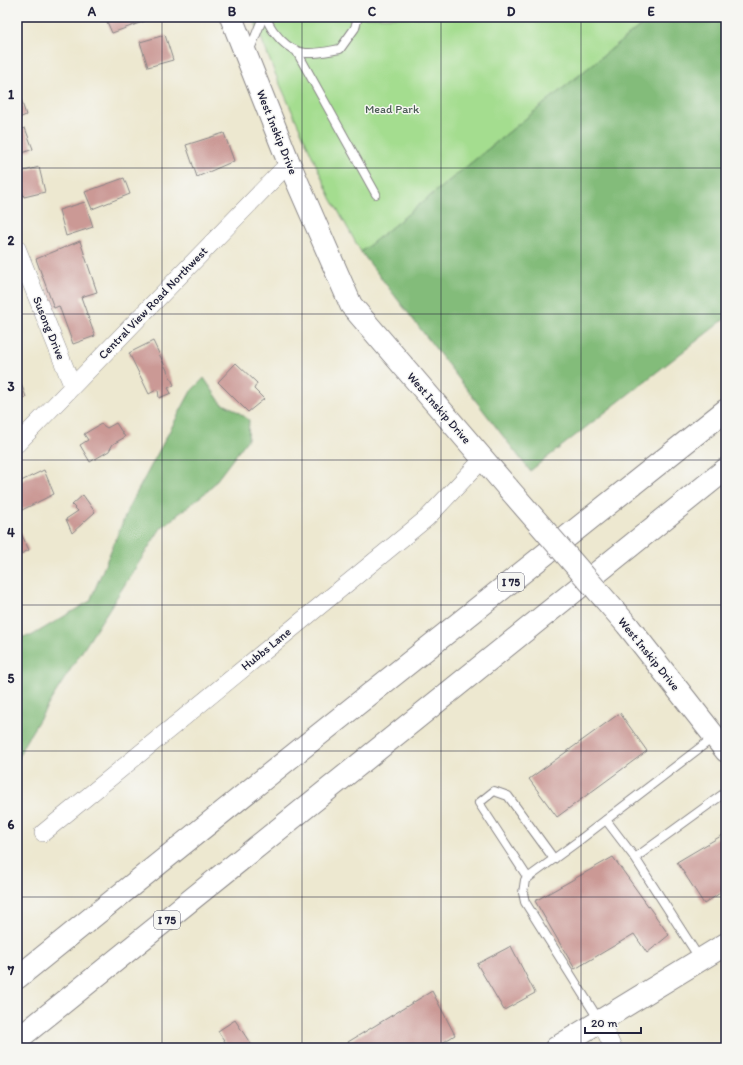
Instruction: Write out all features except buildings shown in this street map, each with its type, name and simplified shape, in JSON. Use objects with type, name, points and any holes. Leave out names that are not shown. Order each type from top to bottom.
[{"type":"main road","name":"West Inskip Drive","points":[[231,17],[289,163],[351,305],[628,626],[720,744]]},
{"type":"main road","name":"I 75","points":[[17,978],[726,410]]},
{"type":"main road","name":"I 75","points":[[17,1040],[726,469]]},
{"type":"main road","points":[[556,1048],[601,1022],[726,944]]},
{"type":"street","name":"Central View Road Northwest","points":[[17,444],[72,385],[289,163]]},
{"type":"street","name":"Susong Drive","points":[[17,248],[72,385]]},
{"type":"street","name":"Hubbs Lane","points":[[43,833],[426,518],[483,459]]},
{"type":"street","points":[[601,1022],[614,1048]]},
{"type":"lane","points":[[247,56],[263,17]]},
{"type":"lane","points":[[266,17],[270,28],[288,47],[297,52],[314,54],[340,49],[355,28],[358,17]]},
{"type":"lane","points":[[297,52],[376,194]]},
{"type":"lane","points":[[601,1022],[525,902],[523,886],[525,880],[606,820],[720,744]]},
{"type":"lane","points":[[528,878],[479,803],[494,791],[508,796],[554,859]]},
{"type":"lane","points":[[635,858],[726,792]]},
{"type":"lane","points":[[606,820],[635,858],[700,960]]},
{"type":"green space","name":"Mead Park","points":[[253,17],[651,17],[361,252],[331,198],[274,71]]},
{"type":"green space","points":[[651,17],[726,17],[726,318],[530,471],[361,252]]},
{"type":"green space","points":[[204,378],[221,403],[234,409],[249,420],[248,439],[210,489],[161,528],[56,692],[23,746],[17,763],[17,637],[31,636],[90,601],[129,507],[191,391]]}]
